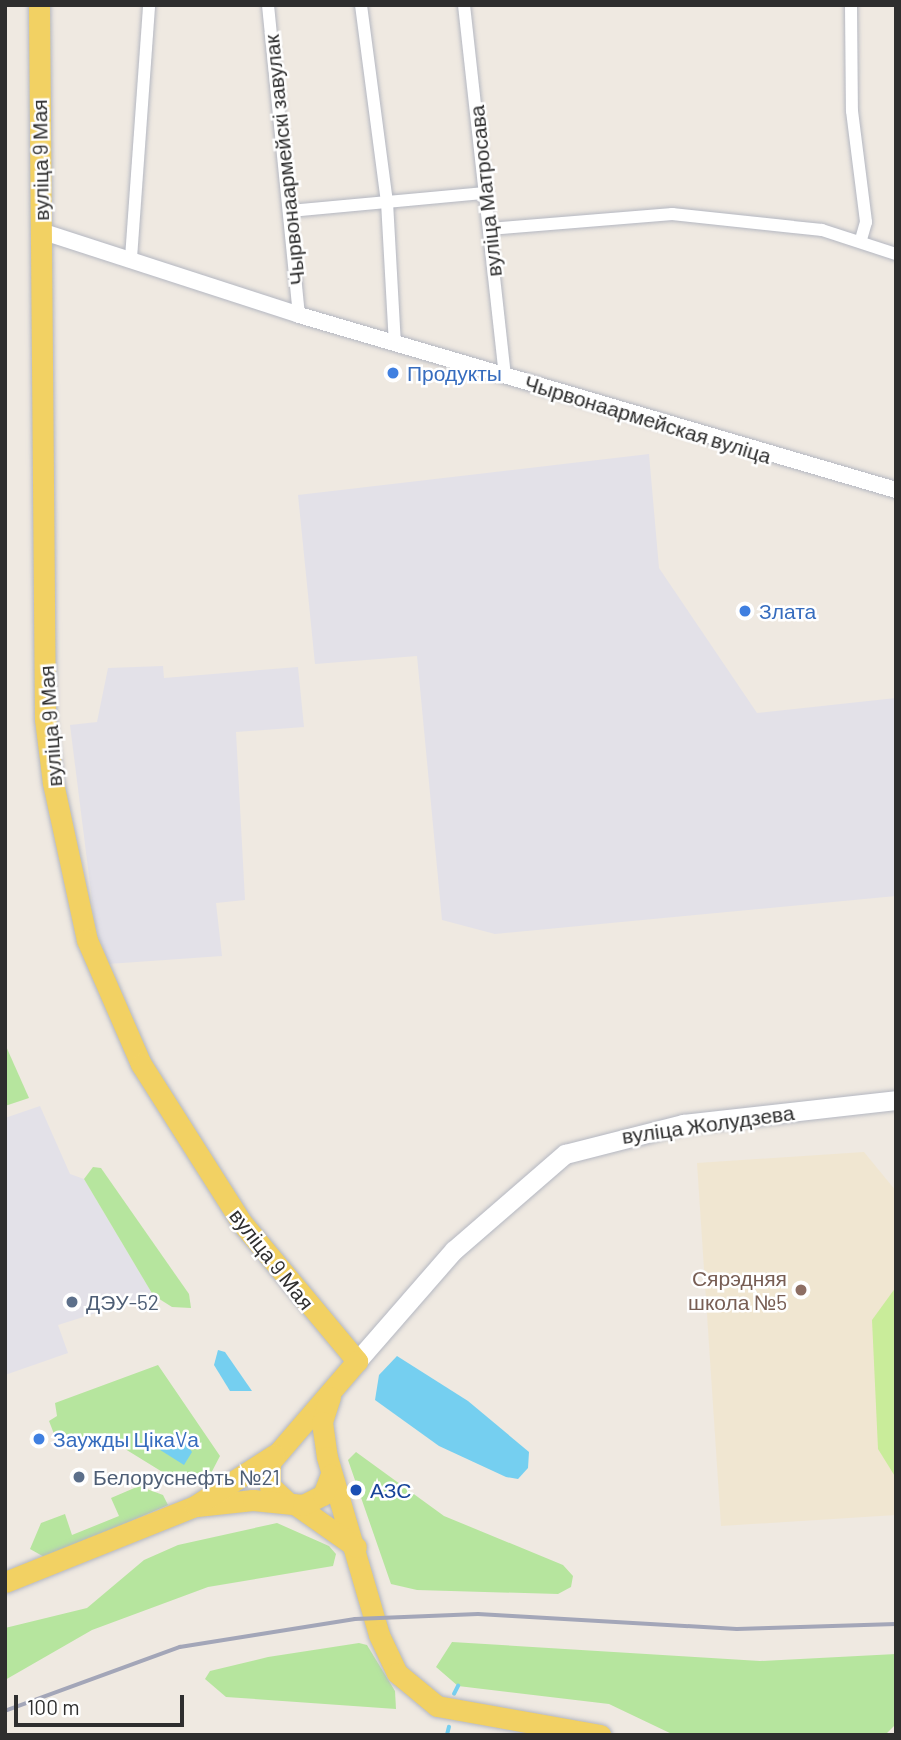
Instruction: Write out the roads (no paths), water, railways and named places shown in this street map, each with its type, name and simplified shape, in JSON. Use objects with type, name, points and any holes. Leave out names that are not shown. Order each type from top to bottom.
[{"type":"main road","name":"вуліца 9 Мая","points":[[39,5],[45,719],[69,872],[87,940],[141,1064],[185,1141],[243,1223],[357,1361]]},
{"type":"main road","name":"вуліца Жолудзева","points":[[357,1361],[454,1250],[565,1154],[683,1124],[896,1100]]},
{"type":"main road","points":[[5,1582],[195,1506],[276,1452],[331,1395],[357,1361]]},
{"type":"main road","points":[[331,1395],[322,1422],[329,1466],[389,1661],[420,1699],[460,1713],[600,1735]]},
{"type":"main road","points":[[276,1452],[308,1443],[329,1466]]},
{"type":"main road","points":[[276,1452],[270,1486],[356,1547]]},
{"type":"main road","points":[[195,1506],[292,1504],[323,1494],[329,1466]]},
{"type":"street","points":[[131,258],[149,5]]},
{"type":"street","name":"Чырвонаармейскі завулак","points":[[268,5],[299,315]]},
{"type":"street","points":[[362,5],[387,202],[395,344]]},
{"type":"street","name":"вуліца Матросава","points":[[464,5],[505,377]]},
{"type":"street","points":[[851,5],[852,111],[866,222],[861,239]]},
{"type":"street","points":[[290,211],[485,193]]},
{"type":"street","points":[[489,229],[671,214],[861,239],[896,254]]},
{"type":"street","name":"Чырвонаармейская вуліца","points":[[41,231],[131,258],[299,315],[895,489]]},
{"type":"water","points":[[218,1350],[225,1352],[252,1391],[230,1391],[214,1365]]},
{"type":"water","points":[[397,1356],[468,1401],[529,1452],[528,1468],[518,1479],[506,1477],[439,1446],[375,1400],[379,1375]]},
{"type":"water","points":[[182,1437],[192,1452],[184,1465],[157,1448]]},
{"type":"waterway","points":[[454,1694],[458,1686]]},
{"type":"waterway","points":[[447,1735],[449,1727]]},
{"type":"railway","points":[[5,1711],[180,1647],[355,1619],[478,1614],[737,1629],[896,1624]]},
{"type":"place","name":"Продукты","points":[[393,373]]},
{"type":"place","name":"Злата","points":[[745,611]]},
{"type":"place","name":"Сярэдняя школа №5","points":[[801,1290]]},
{"type":"place","name":"ДЭУ-52","points":[[72,1302]]},
{"type":"place","name":"Заужды ЦікаVа","points":[[39,1439]]},
{"type":"place","name":"Белоруснефть №21","points":[[79,1477]]},
{"type":"place","name":"АЗС","points":[[356,1490]]}]
